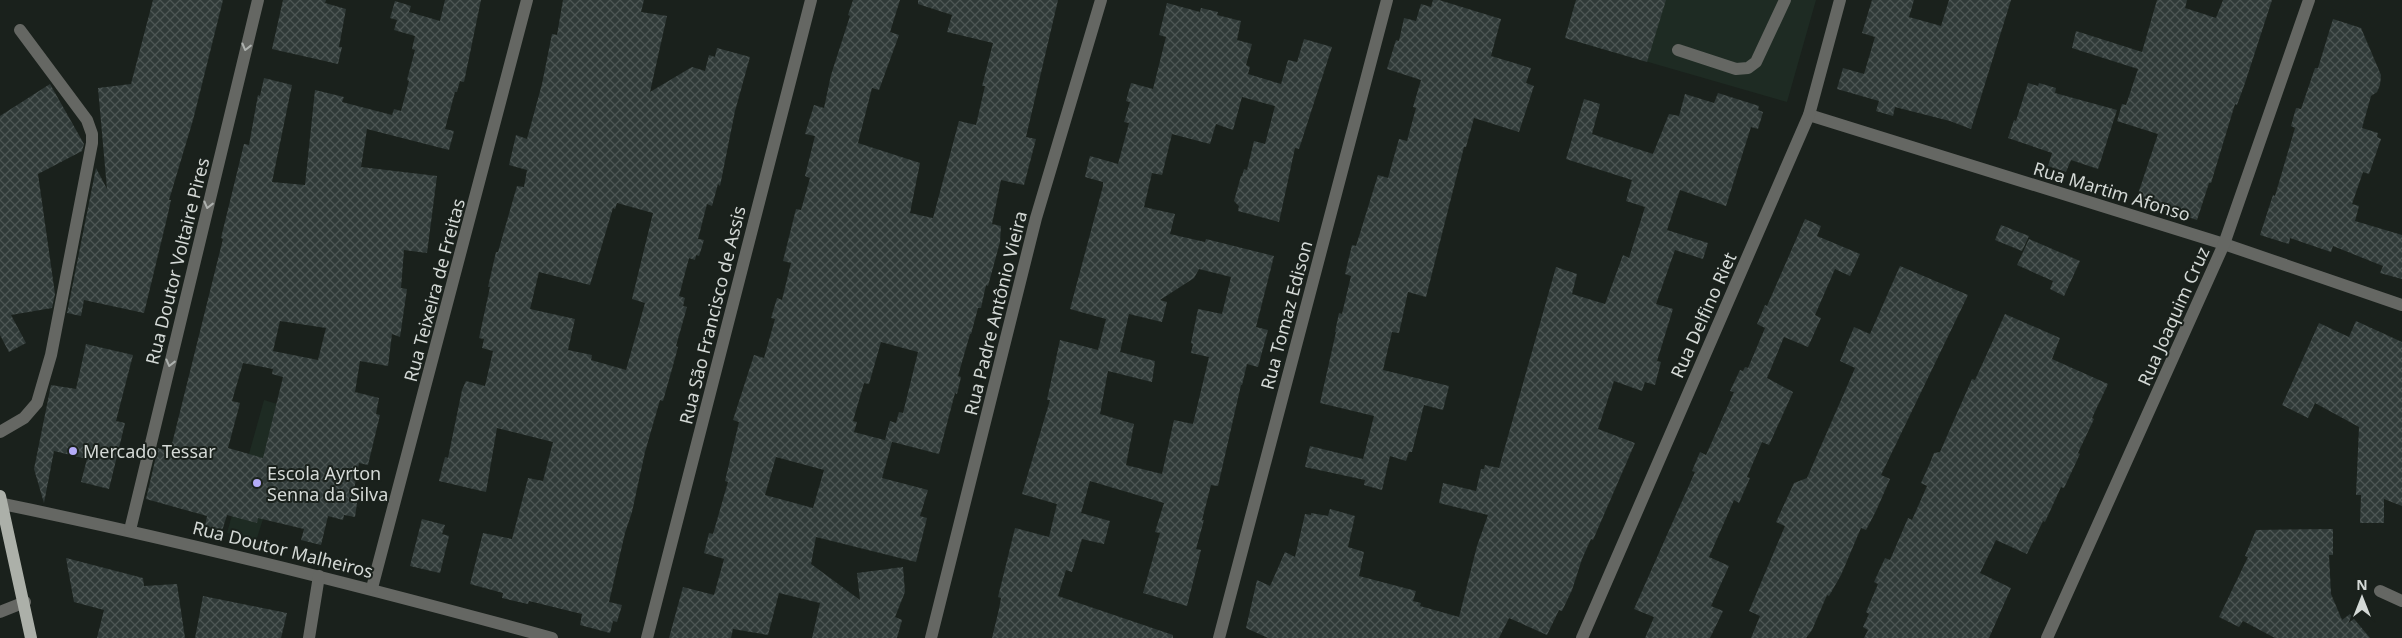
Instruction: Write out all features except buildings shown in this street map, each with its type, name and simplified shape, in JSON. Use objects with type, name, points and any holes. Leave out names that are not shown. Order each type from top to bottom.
[{"type":"main road","points":[[2,500],[25,602],[31,638]]},
{"type":"street","name":"Rua Doutor Voltaire Pires","points":[[130,530],[258,0]]},
{"type":"street","name":"Rua Teixeira de Freitas","points":[[372,588],[527,0]]},
{"type":"street","name":"Rua São Francisco de Assis","points":[[648,638],[811,0]]},
{"type":"street","name":"Rua Padre Antônio Vieira","points":[[931,638],[1036,218],[1101,0]]},
{"type":"street","name":"Rua Tomaz Edison","points":[[1219,638],[1387,0]]},
{"type":"street","points":[[1678,50],[1736,69],[1748,68],[1756,62],[1785,0]]},
{"type":"street","name":"Rua Delfino Riet","points":[[1582,638],[1810,115],[1840,0]]},
{"type":"street","name":"Rua Joaquim Cruz","points":[[2047,638],[2224,244],[2309,0]]},
{"type":"street","points":[[0,432],[24,418],[37,403],[50,355],[92,144],[92,134],[87,120],[20,30]]},
{"type":"street","name":"Rua Martim Afonso","points":[[1810,115],[2224,244],[2402,305]]},
{"type":"street","name":"Rua Doutor Malheiros","points":[[2,500],[372,588],[552,638]]},
{"type":"street","points":[[309,638],[318,576]]},
{"type":"street","points":[[2380,591],[2402,601]]},
{"type":"street","points":[[0,612],[25,602]]},
{"type":"shaded area","points":[[1576,0],[1816,0],[1787,102],[1565,38]]},
{"type":"shaded area","name":"Escola Ayrton Senna da Silva","points":[[264,400],[277,404],[263,519],[256,541],[227,533]]},
{"type":"place","name":"Mercado Tessar","points":[[73,451]]},
{"type":"place","name":"Escola Ayrton Senna da Silva","points":[[257,483]]}]
